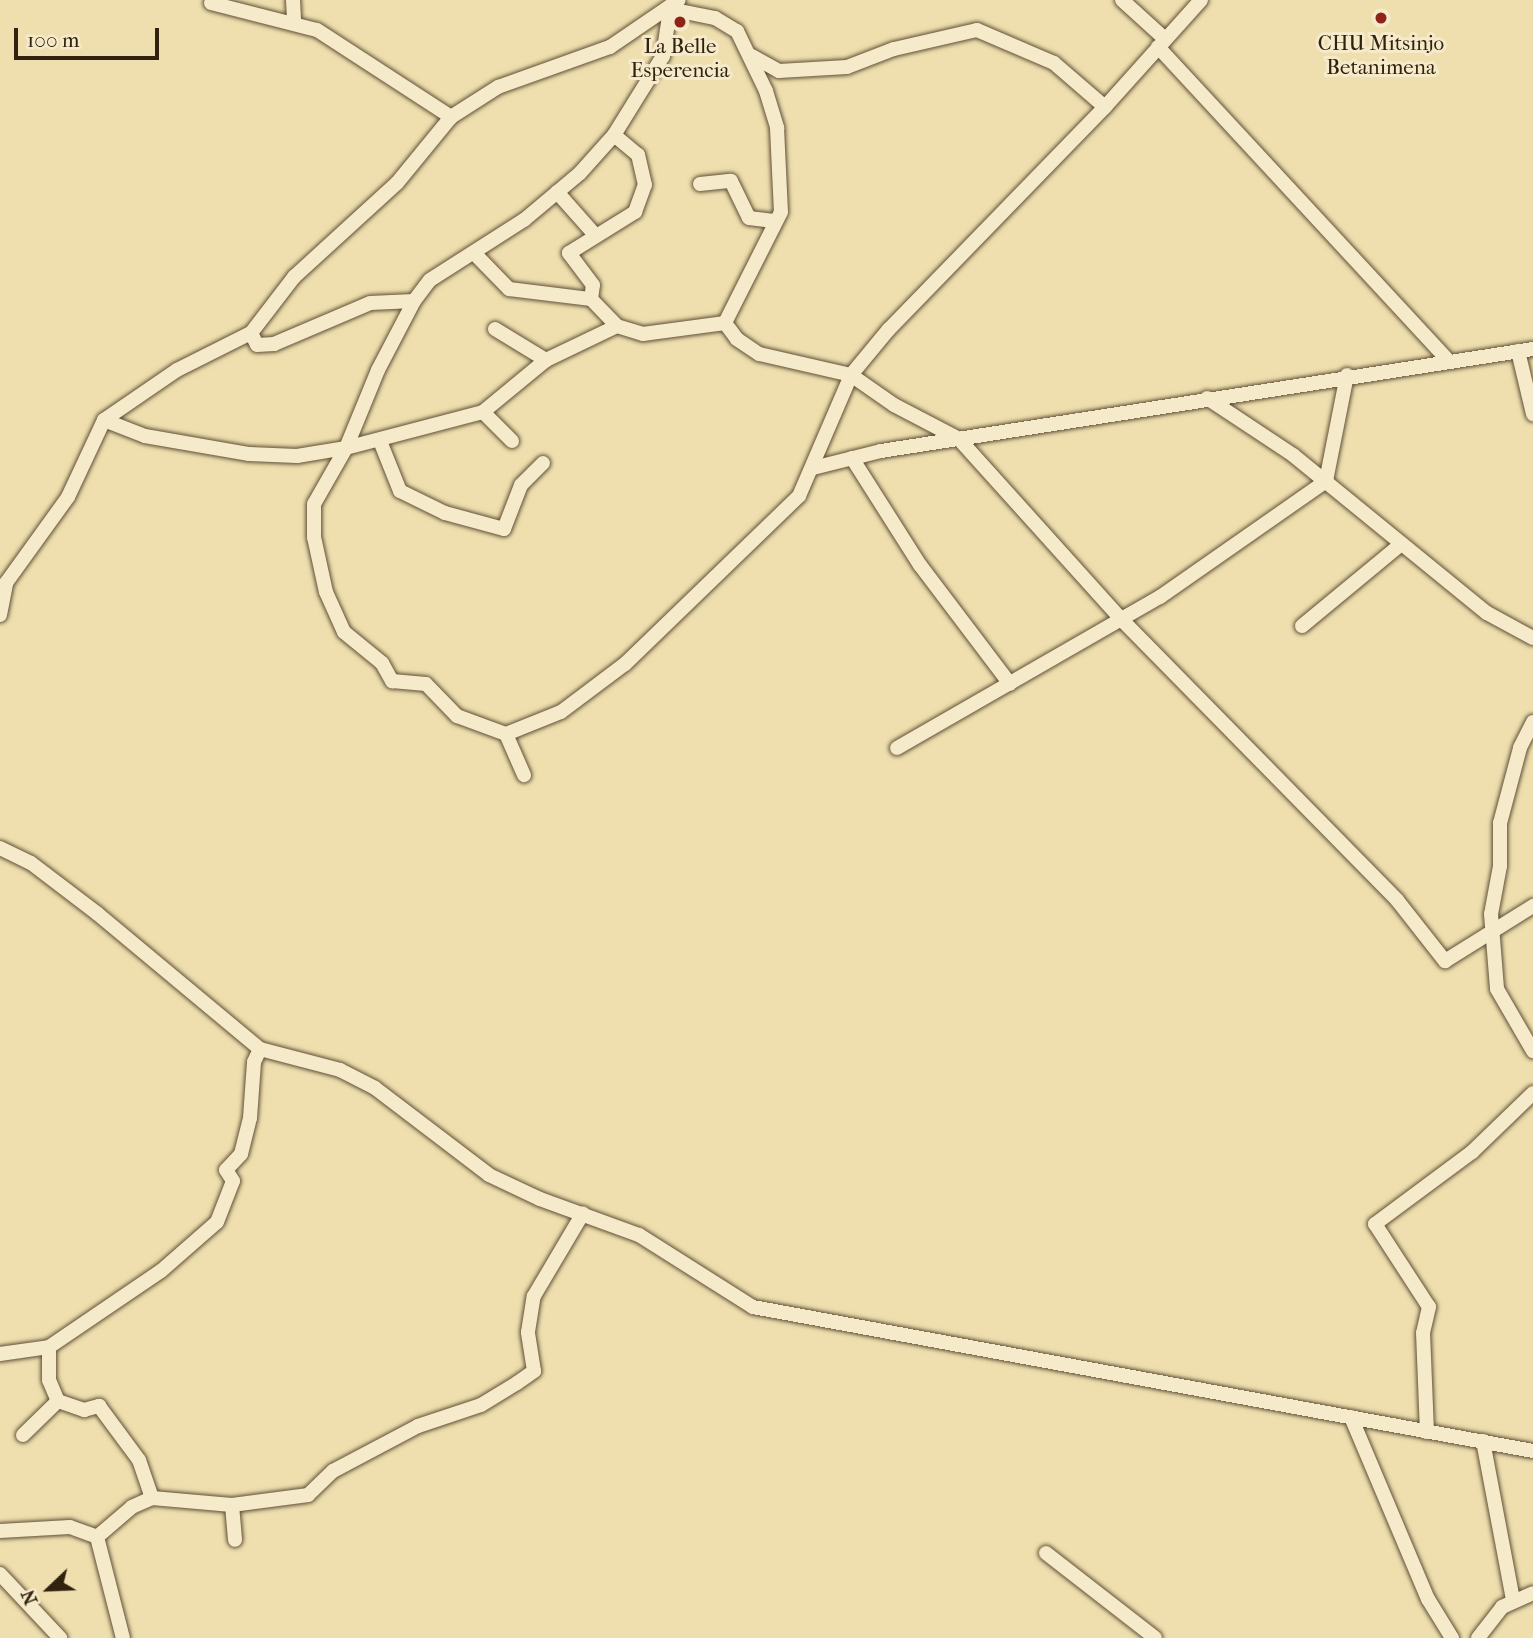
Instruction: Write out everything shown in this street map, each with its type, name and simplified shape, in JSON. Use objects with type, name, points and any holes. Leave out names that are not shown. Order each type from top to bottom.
[{"type":"street","points":[[293,0],[294,21]]},
{"type":"street","points":[[1122,0],[1448,360]]},
{"type":"street","points":[[673,3],[663,56],[614,135],[557,192],[475,254],[430,280],[414,301],[378,370],[346,448],[314,504],[314,537],[326,592],[344,632],[382,663],[392,681],[426,684],[457,716],[506,734],[561,712],[625,664],[785,512],[807,485],[851,375],[889,329],[1105,107],[1201,0]]},
{"type":"street","points":[[211,3],[294,21],[317,30],[451,117]]},
{"type":"street","points":[[673,3],[715,18],[737,30],[766,91],[782,158],[783,190],[774,222],[724,323]]},
{"type":"street","points":[[0,615],[6,583],[61,508],[104,420],[177,370],[251,333],[294,277],[397,183],[451,117],[498,87],[610,47],[673,3]]},
{"type":"street","points":[[751,56],[779,71],[847,67],[894,49],[977,30],[1054,63],[1105,107]]},
{"type":"street","points":[[591,299],[593,285],[569,253],[635,212],[642,202],[644,167],[639,155],[614,135]]},
{"type":"street","points":[[700,184],[732,181],[749,218],[774,222]]},
{"type":"street","points":[[557,192],[595,235]]},
{"type":"street","points":[[475,254],[509,289],[591,299],[617,327],[643,334],[724,323]]},
{"type":"street","points":[[251,333],[257,345],[274,344],[370,303],[414,301]]},
{"type":"street","points":[[724,323],[737,339],[759,354],[851,375],[894,405],[959,439],[1122,620],[1397,900],[1445,961],[1533,906]]},
{"type":"street","points":[[104,420],[156,439],[250,454],[297,456],[346,448],[483,412],[546,360],[617,327]]},
{"type":"street","points":[[495,329],[546,360]]},
{"type":"street","points":[[813,468],[852,458],[959,439],[1347,375],[1526,350],[1533,414]]},
{"type":"street","points":[[897,748],[1122,620],[1326,481],[1347,375]]},
{"type":"street","points":[[1207,398],[1326,481],[1486,613],[1533,638]]},
{"type":"street","points":[[483,412],[512,441]]},
{"type":"street","points":[[380,441],[400,491],[445,513],[504,529],[521,485],[543,463]]},
{"type":"street","points":[[852,458],[920,565],[1010,684]]},
{"type":"street","points":[[1302,626],[1401,544]]},
{"type":"street","points":[[1533,722],[1520,748],[1500,823],[1500,866],[1491,914],[1497,989],[1533,1051]]},
{"type":"street","points":[[506,734],[524,775]]},
{"type":"street","points":[[0,848],[31,863],[98,914],[257,1056],[340,1070],[375,1088],[489,1175],[639,1236],[753,1307],[1533,1451]]},
{"type":"street","points":[[0,1354],[49,1348],[161,1271],[217,1222],[233,1181],[226,1170],[241,1154],[250,1118],[257,1056]]},
{"type":"street","points":[[1427,1432],[1423,1333],[1429,1307],[1375,1224],[1472,1152],[1533,1093]]},
{"type":"street","points":[[97,1537],[132,1507],[152,1498],[232,1505],[308,1495],[333,1471],[418,1426],[481,1405],[534,1371],[528,1332],[534,1296],[583,1213]]},
{"type":"street","points":[[49,1348],[49,1380],[58,1401],[84,1410],[99,1406],[138,1460],[152,1498]]},
{"type":"street","points":[[23,1435],[58,1401]]},
{"type":"street","points":[[1351,1417],[1428,1599],[1452,1638]]},
{"type":"street","points":[[1483,1441],[1513,1600]]},
{"type":"street","points":[[232,1505],[235,1540]]},
{"type":"street","points":[[0,1531],[70,1527],[97,1537]]},
{"type":"street","points":[[97,1537],[123,1638]]},
{"type":"street","points":[[1046,1553],[1155,1638]]},
{"type":"street","points":[[0,1574],[60,1638]]},
{"type":"street","points":[[1478,1638],[1513,1600],[1533,1593]]},
{"type":"place","name":"CHU Mitsinjo Betanimena","points":[[1381,18]]},
{"type":"place","name":"La Belle Esperencia","points":[[680,22]]}]
